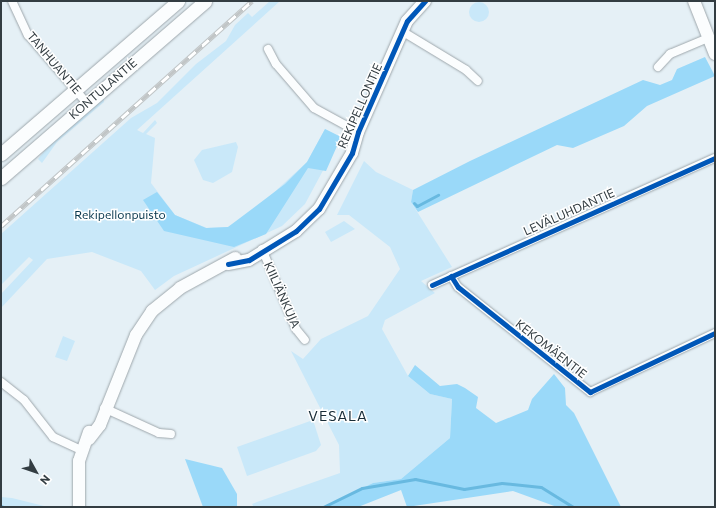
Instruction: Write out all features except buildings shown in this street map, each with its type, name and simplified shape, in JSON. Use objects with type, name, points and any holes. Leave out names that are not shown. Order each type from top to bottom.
[{"type":"main road","name":"KONTULANTIE","points":[[1,154],[178,1]]},
{"type":"main road","name":"KONTULANTIE","points":[[1,178],[205,1]]},
{"type":"street","name":"TANHUANTIE","points":[[12,1],[28,35],[87,103]]},
{"type":"street","points":[[694,1],[715,54]]},
{"type":"street","name":"REKIPELLONTIE","points":[[79,507],[77,478],[83,451],[88,439],[100,425],[104,408],[136,335],[152,311],[180,288],[228,264],[239,264],[309,220],[327,196],[344,161],[352,153],[358,132],[405,33],[417,20],[424,3]]},
{"type":"street","points":[[405,33],[466,70],[478,81]]},
{"type":"street","points":[[658,67],[670,54],[708,38]]},
{"type":"street","points":[[268,49],[276,64],[314,108],[358,132]]},
{"type":"street","name":"LEVÄLUHDANTIE","points":[[432,285],[715,158]]},
{"type":"street","name":"KIILIÄNKUJA","points":[[262,249],[296,329],[305,340]]},
{"type":"street","name":"KEKOMÄENTIE","points":[[452,276],[458,287],[590,392],[715,333]]},
{"type":"street","points":[[1,382],[20,396],[53,437],[83,451]]},
{"type":"street","points":[[104,408],[158,433],[171,434]]},
{"type":"green space","name":"Rekipellonpuisto","points":[[270,1],[280,1],[137,130],[143,133],[155,120],[157,123],[146,134],[155,138],[151,183],[175,215],[207,228],[228,227],[257,208],[307,162],[325,129],[341,137],[305,204],[282,226],[174,276],[155,290],[141,271],[92,252],[47,259],[1,308],[1,294],[33,260],[29,257],[1,285],[1,234],[131,118],[157,103],[196,64],[226,41],[235,25],[248,13],[252,17]]},
{"type":"green space","points":[[479,2],[486,5],[489,12],[486,19],[479,22],[472,19],[469,12],[472,5]]},
{"type":"green space","points":[[104,97],[104,102],[57,142],[42,163],[38,159],[54,139]]},
{"type":"green space","points":[[236,142],[238,147],[232,172],[213,183],[203,180],[194,160],[202,150]]},
{"type":"green space","points":[[364,161],[376,172],[413,190],[411,202],[452,267],[421,281],[435,293],[385,320],[382,329],[408,376],[430,394],[452,399],[450,438],[401,479],[373,483],[323,507],[254,507],[252,504],[340,473],[339,445],[291,351],[303,359],[321,339],[368,316],[400,269],[390,247],[349,215],[337,215]]},
{"type":"green space","points":[[344,221],[355,229],[331,242],[325,232]]},
{"type":"green space","points":[[63,336],[75,341],[67,361],[55,357]]},
{"type":"green space","points":[[313,420],[321,445],[316,451],[247,476],[237,447]]},
{"type":"green space","points":[[1,497],[12,498],[48,507],[1,507]]},
{"type":"shaded area","points":[[705,57],[715,76],[647,106],[624,126],[573,148],[557,145],[418,212],[411,202],[413,190],[470,161],[643,80],[660,85],[672,80],[677,69]]},
{"type":"shaded area","points":[[325,129],[341,137],[326,171],[308,168],[266,234],[234,247],[164,231],[143,200],[157,192],[175,215],[206,228],[228,227],[285,184],[307,162]]},
{"type":"shaded area","points":[[415,365],[440,386],[457,384],[478,397],[476,408],[496,423],[528,410],[532,399],[554,374],[565,388],[566,405],[574,413],[621,507],[557,507],[513,491],[407,507],[401,490],[358,507],[323,507],[373,483],[401,479],[450,438],[452,399],[430,394],[408,376]]},
{"type":"shaded area","points":[[185,459],[222,468],[237,494],[237,507],[203,507]]},
{"type":"waterway","points":[[414,203],[417,206],[438,195]]},
{"type":"waterway","points":[[323,507],[362,488],[415,479],[464,489],[502,483],[541,487],[573,507]]},
{"type":"railway","points":[[1,226],[252,1]]},
{"type":"cycle path","points":[[228,264],[249,260],[296,231],[319,209],[352,153],[358,132],[407,21],[425,1]]},
{"type":"cycle path","points":[[432,285],[715,158]]},
{"type":"cycle path","points":[[451,276],[458,287],[590,392],[715,333]]},
{"type":"district","name":"VESALA","points":[[338,416]]}]
